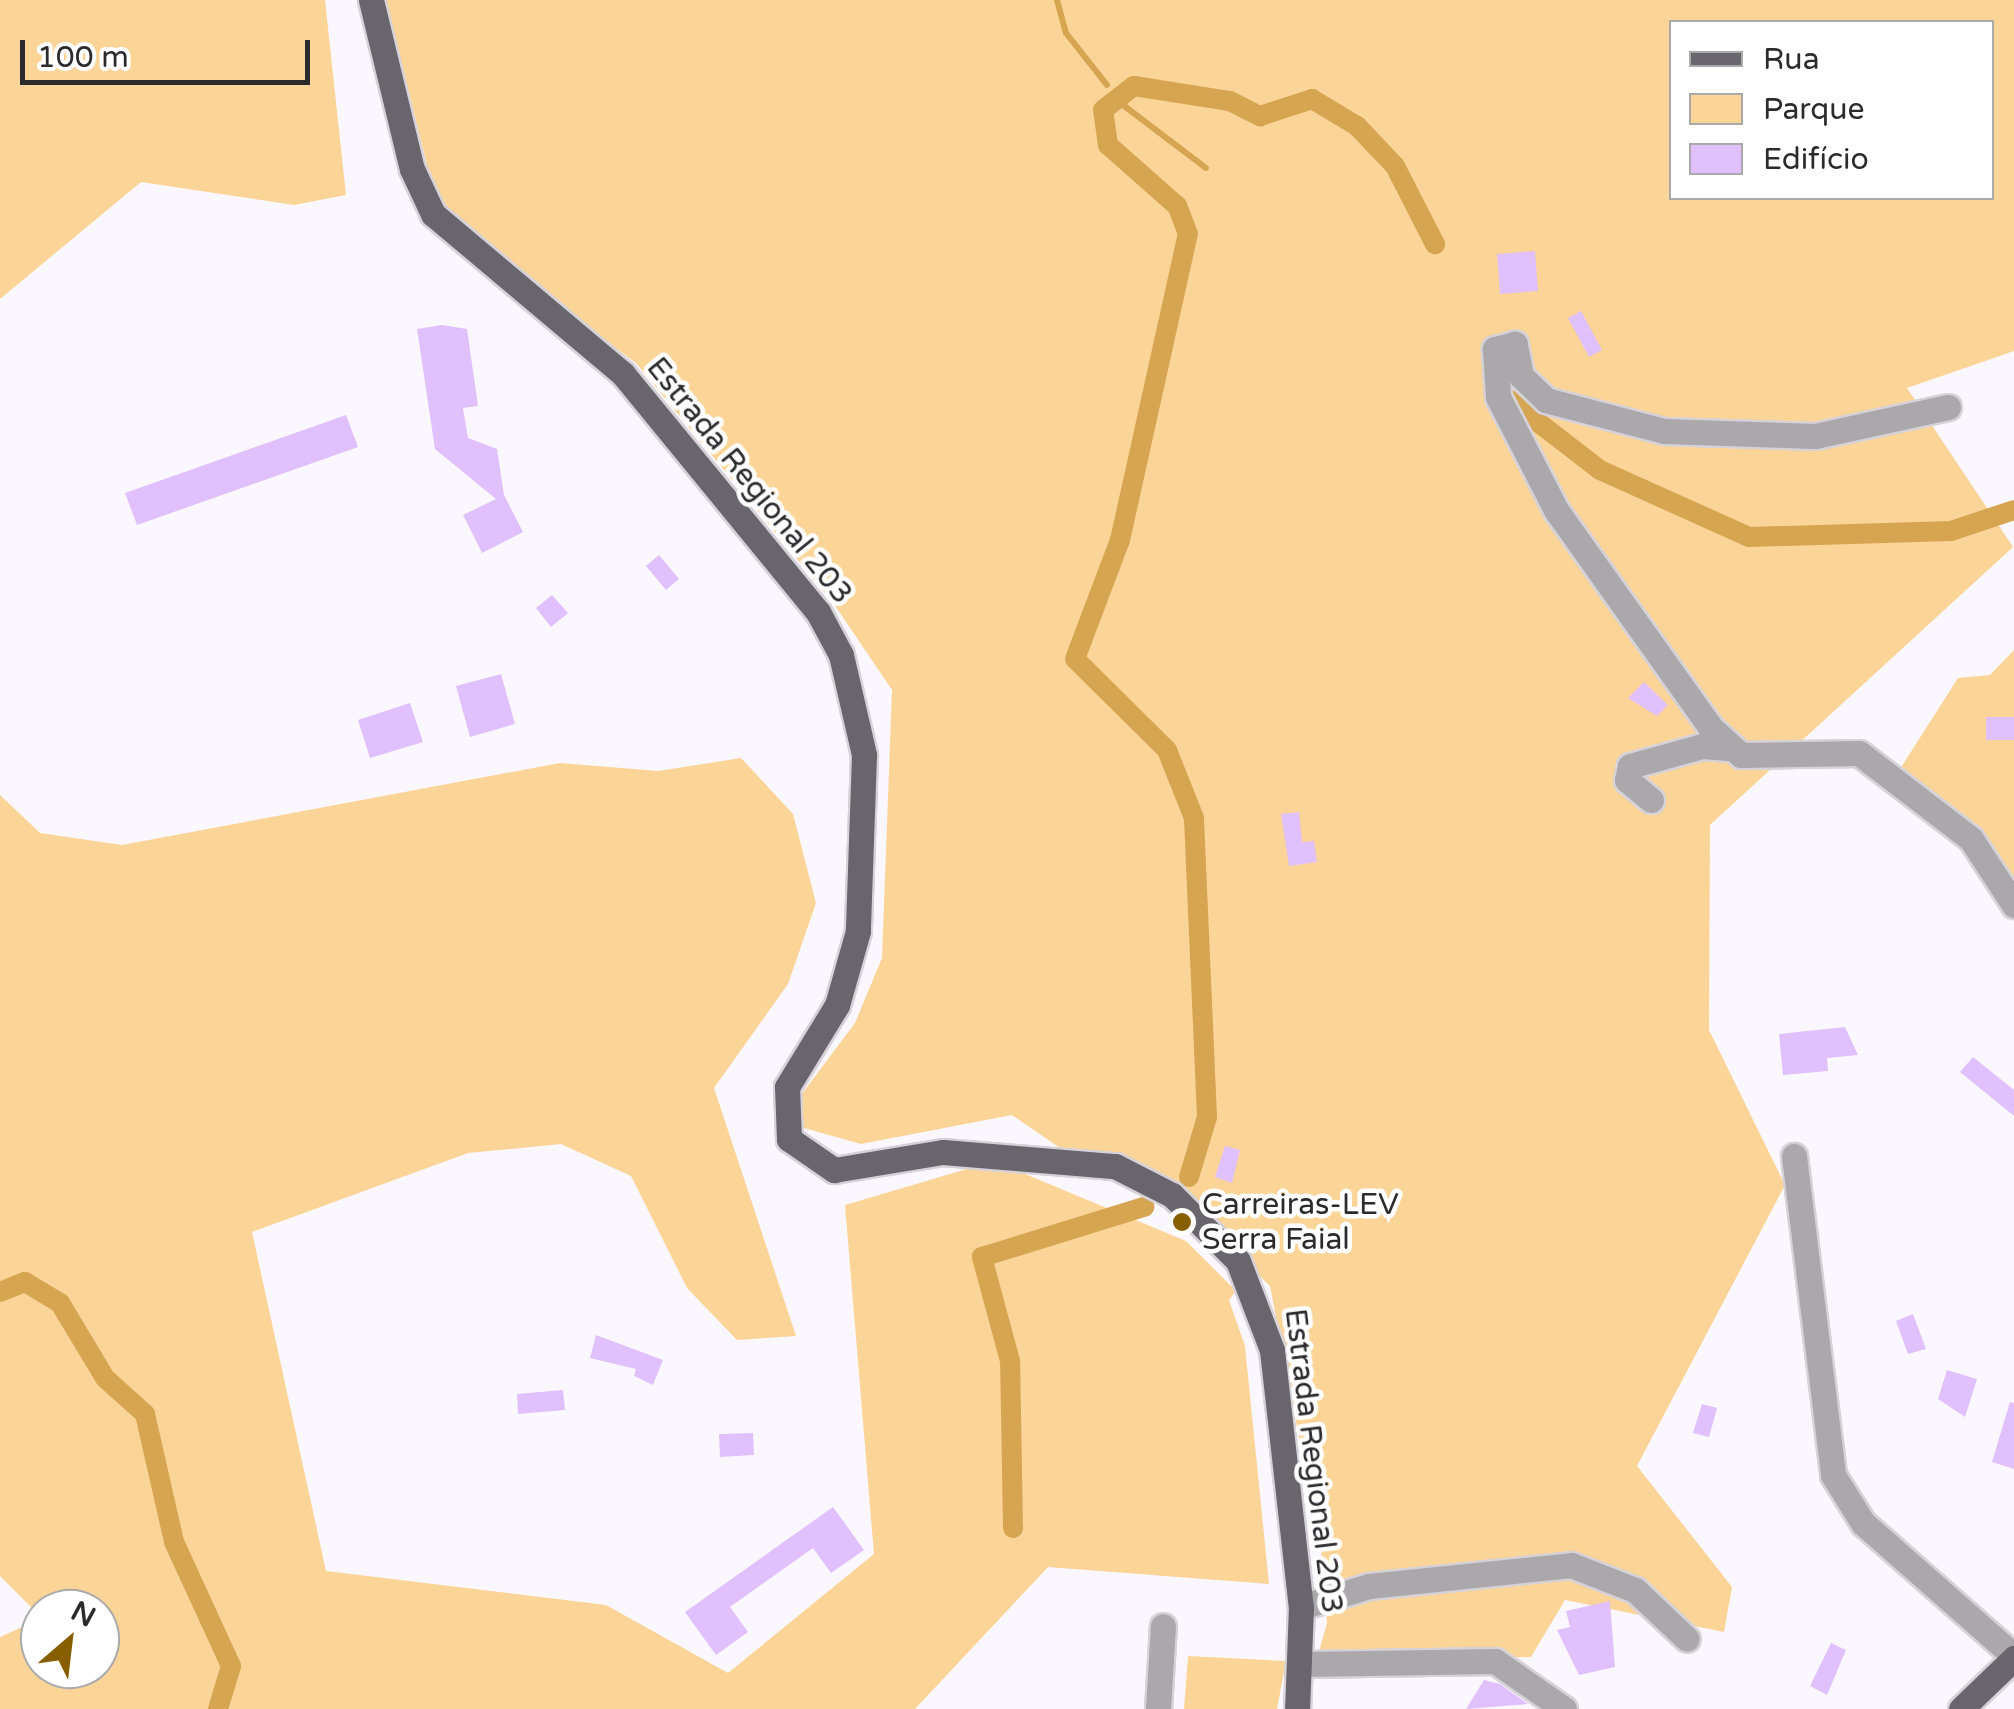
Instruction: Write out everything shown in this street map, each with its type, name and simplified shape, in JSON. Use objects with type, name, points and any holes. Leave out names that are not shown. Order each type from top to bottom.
[{"type":"main road","name":"Estrada Regional 203","points":[[372,0],[412,169],[433,214],[624,374],[808,599],[841,655],[864,755],[858,931],[837,1005],[787,1086],[789,1139],[834,1170],[943,1152],[1076,1158],[1172,1196],[1238,1261],[1262,1305],[1301,1608],[1303,1664],[1297,1709]]},
{"type":"main road","points":[[1961,1709],[2014,1657]]},
{"type":"street","points":[[1948,407],[1815,436],[1664,431],[1546,400],[1522,376],[1514,344],[1498,343],[1498,397],[1556,510],[1733,748],[1741,756],[1859,754],[1971,839],[2014,905]]},
{"type":"street","points":[[1651,800],[1627,780],[1630,766],[1702,746],[1733,748]]},
{"type":"street","points":[[1794,1156],[1832,1474],[1863,1523],[2014,1657]]},
{"type":"street","points":[[1301,1608],[1368,1586],[1571,1566],[1634,1590],[1687,1639]]},
{"type":"street","points":[[1158,1709],[1163,1626]]},
{"type":"street","points":[[1303,1664],[1495,1661],[1564,1709]]},
{"type":"green space","points":[[0,0],[325,0],[346,195],[294,205],[141,182],[0,299]]},
{"type":"green space","points":[[386,0],[2014,0],[2014,351],[1907,388],[2013,547],[1710,825],[1709,1030],[1785,1185],[1637,1466],[1732,1587],[1724,1632],[1565,1600],[1531,1657],[1316,1662],[1327,1623],[1321,1551],[1270,1286],[1171,1191],[1076,1159],[1012,1115],[861,1144],[804,1128],[795,1115],[801,1095],[855,1023],[882,958],[892,690],[834,604],[636,363],[466,238],[432,185]]},
{"type":"green space","points":[[2014,650],[2014,907],[1900,769],[1958,678],[1990,675]]},
{"type":"green space","points":[[741,758],[793,814],[816,903],[788,984],[714,1088],[796,1336],[737,1340],[687,1288],[631,1176],[561,1144],[468,1153],[252,1232],[326,1571],[606,1605],[728,1673],[874,1554],[845,1205],[994,1161],[1186,1241],[1236,1291],[1229,1300],[1245,1346],[1269,1584],[1048,1567],[915,1709],[0,1709],[0,1637],[20,1628],[20,1689],[120,1689],[120,1589],[20,1589],[20,1596],[0,1576],[0,795],[40,833],[122,845],[560,763],[658,771]]},
{"type":"green space","points":[[1188,1656],[1286,1661],[1277,1709],[1184,1709]]},
{"type":"building","points":[[1535,251],[1538,291],[1500,294],[1497,254]]},
{"type":"building","points":[[1581,311],[1602,350],[1589,357],[1568,318]]},
{"type":"building","points":[[442,325],[467,329],[478,406],[463,408],[468,438],[497,449],[504,495],[523,532],[482,553],[463,515],[496,499],[435,449],[417,329]]},
{"type":"building","points":[[346,415],[358,447],[137,525],[125,493]]},
{"type":"building","points":[[659,555],[679,579],[666,590],[646,566]]},
{"type":"building","points":[[552,595],[568,613],[551,627],[536,608]]},
{"type":"building","points":[[501,674],[515,724],[470,737],[456,686]]},
{"type":"building","points":[[1644,682],[1668,705],[1657,716],[1628,698]]},
{"type":"building","points":[[410,703],[423,742],[370,758],[358,720]]},
{"type":"building","points":[[1986,717],[2014,717],[2014,740],[1986,740]]},
{"type":"building","points":[[1299,812],[1302,842],[1314,841],[1317,862],[1289,866],[1281,814]]},
{"type":"building","points":[[1845,1027],[1858,1055],[1827,1058],[1828,1071],[1783,1075],[1779,1034]]},
{"type":"building","points":[[1973,1057],[2014,1090],[2014,1116],[1960,1072]]},
{"type":"building","points":[[1225,1146],[1240,1150],[1232,1183],[1215,1177]]},
{"type":"building","points":[[1913,1314],[1926,1349],[1908,1354],[1896,1321]]},
{"type":"building","points":[[596,1335],[663,1360],[653,1385],[634,1376],[636,1369],[590,1358]]},
{"type":"building","points":[[1947,1370],[1977,1379],[1965,1417],[1938,1399]]},
{"type":"building","points":[[563,1390],[565,1410],[518,1414],[517,1394]]},
{"type":"building","points":[[2010,1402],[2014,1403],[2014,1469],[1992,1462]]},
{"type":"building","points":[[1702,1404],[1717,1408],[1709,1437],[1693,1433]]},
{"type":"building","points":[[753,1433],[754,1455],[720,1457],[719,1434]]},
{"type":"building","points":[[833,1507],[864,1550],[831,1573],[813,1548],[730,1607],[748,1632],[716,1655],[685,1612]]},
{"type":"building","points":[[1610,1601],[1615,1667],[1579,1675],[1557,1630],[1570,1627],[1566,1611]]},
{"type":"building","points":[[1831,1643],[1846,1650],[1827,1695],[1810,1686]]},
{"type":"building","points":[[1484,1680],[1500,1684],[1528,1704],[1466,1709]]},
{"type":"waterway","points":[[1057,0],[1066,33],[1107,85]]},
{"type":"waterway","points":[[1189,1177],[1207,1117],[1194,818],[1167,750],[1075,659],[1120,540],[1188,234],[1177,206],[1108,145],[1103,110],[1134,86],[1230,101],[1260,116],[1312,99],[1357,126],[1395,166],[1435,244]]},
{"type":"waterway","points":[[1123,105],[1206,168]]},
{"type":"waterway","points":[[1508,399],[1600,470],[1749,537],[1951,531],[2014,510]]},
{"type":"waterway","points":[[1013,1528],[1010,1361],[982,1257],[1144,1207]]},
{"type":"waterway","points":[[0,1292],[25,1282],[60,1303],[105,1378],[145,1414],[174,1542],[231,1666],[218,1709]]},
{"type":"place","name":"Carreiras-LEV Serra Faial","points":[[1182,1222]]}]
